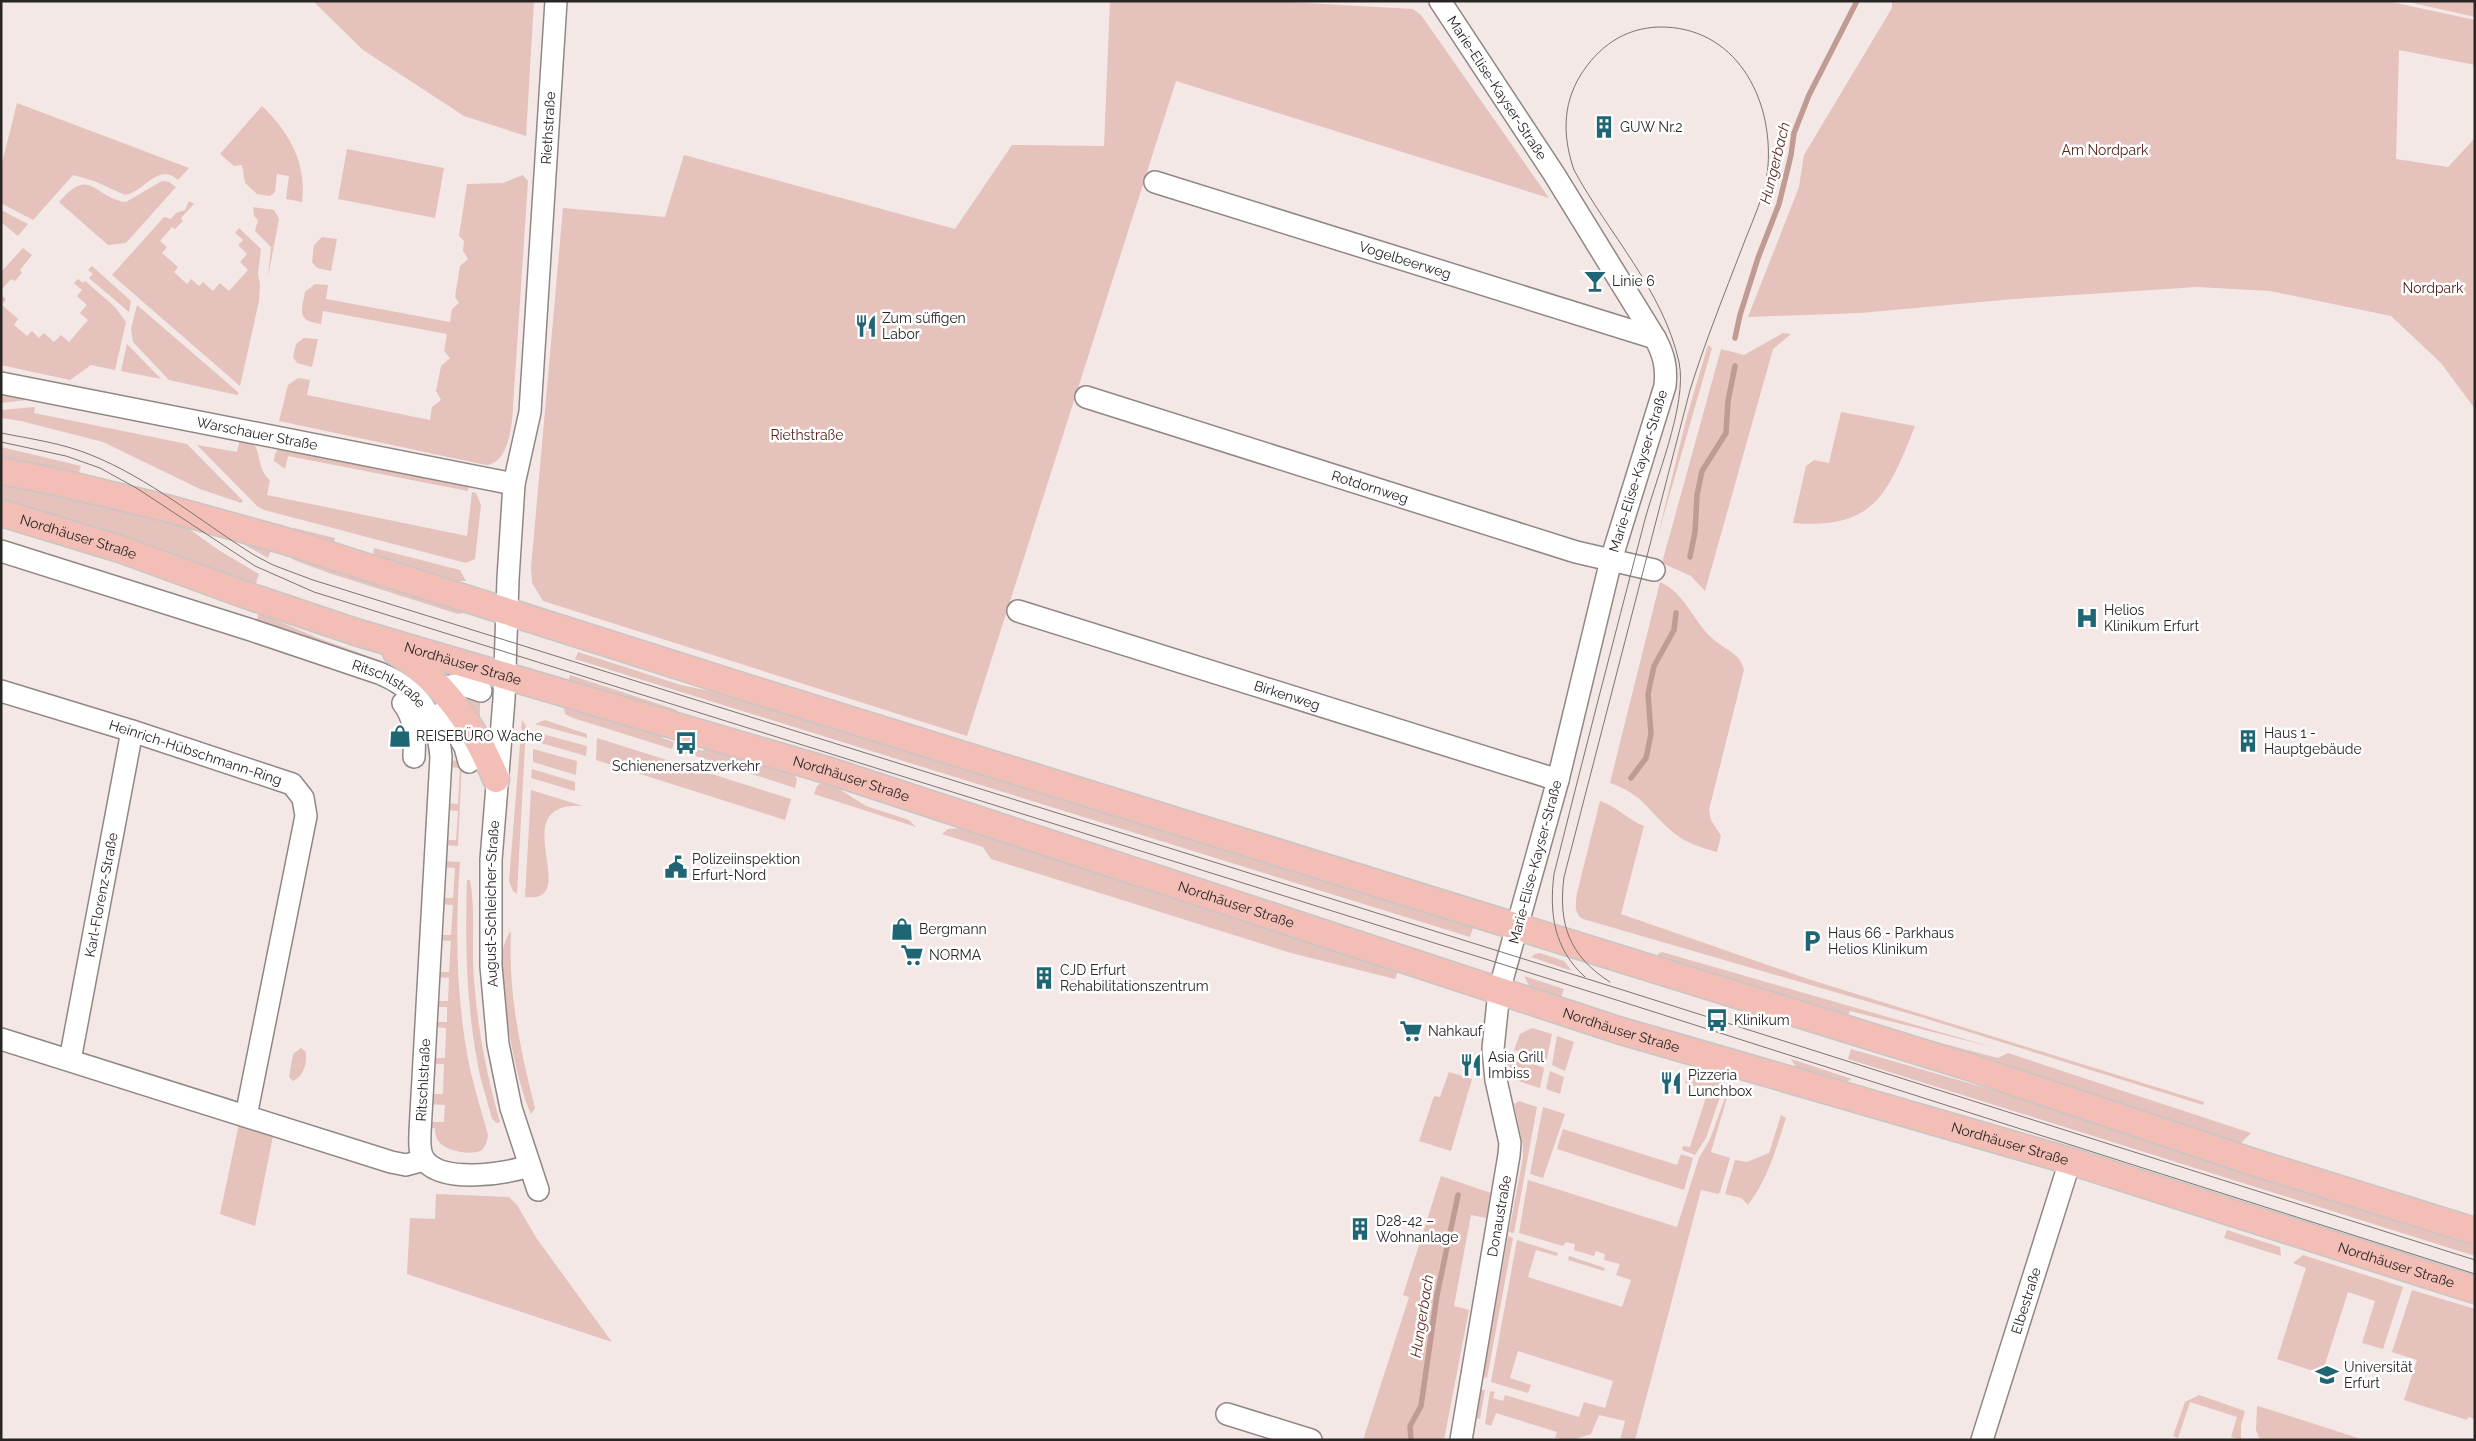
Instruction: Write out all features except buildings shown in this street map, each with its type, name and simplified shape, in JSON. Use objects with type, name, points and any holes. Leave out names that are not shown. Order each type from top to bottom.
[{"type":"main road","points":[[1,471],[62,483],[193,515],[282,540],[1969,1067],[2250,1161],[2475,1231]]},
{"type":"main road","name":"Nordhäuser Straße","points":[[1,513],[120,549],[250,597],[359,633],[833,772],[1499,992],[1745,1068],[2070,1162],[2475,1290]]},
{"type":"main road","points":[[359,633],[404,657],[440,687],[470,725],[485,751],[496,779]]},
{"type":"street","name":"Riethstraße","points":[[507,611],[514,484],[530,412],[556,1]]},
{"type":"street","name":"Marie-Elise-Kayser-Straße","points":[[1440,1],[1554,174],[1655,338],[1663,353],[1667,368],[1665,386],[1611,560],[1558,780],[1499,992]]},
{"type":"street","name":"Vogelbeerweg","points":[[1156,182],[1655,338]]},
{"type":"street","name":"Warschauer Straße","points":[[1,382],[514,484]]},
{"type":"street","name":"Rotdornweg","points":[[1086,397],[1576,552],[1654,570]]},
{"type":"street","name":"Ritschlstraße","points":[[1,551],[248,629],[379,673],[407,688],[426,709],[437,732],[440,757],[420,1132],[421,1153],[424,1160]]},
{"type":"street","name":"August-Schleicher-Straße","points":[[507,611],[505,676],[496,779],[490,909],[494,1005],[504,1077],[529,1166],[538,1190]]},
{"type":"street","name":"Birkenweg","points":[[1018,611],[1558,780]]},
{"type":"street","name":"Heinrich-Hübschmann-Ring","points":[[1,691],[132,731],[292,784],[303,798],[306,816],[246,1116]]},
{"type":"street","name":"Ritschlstraße","points":[[414,758],[414,726],[412,717],[429,691]]},
{"type":"street","points":[[429,691],[458,731],[465,747],[468,762]]},
{"type":"street","name":"Nordhäuser Straße","points":[[429,691],[481,691]]},
{"type":"street","name":"Karl-Florenz-Straße","points":[[70,1060],[132,731]]},
{"type":"street","name":"Donaustraße","points":[[1461,1440],[1509,1155],[1510,1143],[1496,1080],[1493,1049],[1499,992]]},
{"type":"street","points":[[1,1039],[391,1162],[406,1165],[424,1160],[438,1169],[461,1174],[496,1174],[529,1166]]},
{"type":"street","name":"Elbestraße","points":[[1982,1440],[2070,1162]]},
{"type":"street","points":[[1227,1414],[1311,1440]]},
{"type":"green space","points":[[313,1],[534,1],[526,136],[464,116],[363,50]]},
{"type":"green space","name":"Riethstraße","points":[[1110,1],[1270,1],[1413,9],[1421,15],[1549,198],[1176,81],[967,736],[543,601],[532,583],[531,568],[563,208],[665,217],[684,155],[955,229],[1012,145],[1104,146]]},
{"type":"green space","name":"Am Nordpark","points":[[1892,1],[2387,1],[2475,20],[2475,65],[2399,50],[2396,159],[2448,167],[2475,138],[2475,409],[2441,363],[2391,316],[2270,291],[2197,287],[2013,299],[1861,313],[1748,317],[1799,187],[1804,155],[1892,8]]},
{"type":"green space","points":[[2404,1],[2475,1],[2475,17]]},
{"type":"green space","points":[[17,103],[189,168],[178,180],[171,175],[164,174],[157,176],[132,193],[125,195],[94,181],[73,175],[33,220],[1,203],[1,167]]},
{"type":"green space","points":[[262,106],[280,126],[299,161],[302,174],[302,202],[286,199],[289,176],[277,174],[275,192],[270,196],[257,194],[245,183],[242,165],[234,166],[220,154]]},
{"type":"green space","points":[[347,149],[444,168],[435,218],[338,199]]},
{"type":"green space","points":[[523,175],[528,181],[512,415],[508,442],[500,458],[494,463],[486,465],[279,421],[288,385],[298,378],[310,380],[307,395],[430,420],[432,407],[441,400],[436,391],[441,366],[450,358],[444,351],[447,334],[323,311],[321,324],[313,322],[304,318],[302,314],[305,292],[315,284],[328,285],[326,299],[450,322],[452,309],[459,303],[455,297],[460,266],[468,259],[463,251],[464,241],[459,236],[467,184],[503,183]]},
{"type":"green space","points":[[162,181],[169,182],[176,187],[126,243],[108,245],[59,202],[70,191],[85,184],[115,199],[126,202]]},
{"type":"green space","points":[[189,201],[194,204],[181,218],[183,221],[175,229],[172,227],[160,241],[167,247],[162,253],[178,267],[174,272],[187,284],[191,279],[199,286],[203,282],[213,291],[220,283],[229,291],[248,270],[240,262],[247,254],[238,245],[243,240],[235,233],[239,228],[261,249],[258,273],[260,285],[259,301],[240,386],[112,275],[164,217],[171,219],[176,213],[185,210]]},
{"type":"green space","points":[[253,207],[274,210],[279,219],[268,277],[271,247],[255,231],[258,220],[254,216]]},
{"type":"green space","points":[[1,210],[28,224],[18,236],[1,222]]},
{"type":"green space","points":[[322,237],[337,239],[331,271],[317,268],[312,262],[314,245]]},
{"type":"green space","points":[[23,248],[32,255],[20,270],[22,273],[15,281],[11,279],[1,290],[1,272]]},
{"type":"green space","points":[[92,266],[131,301],[129,312],[89,278],[93,274],[88,270]]},
{"type":"green space","points":[[78,279],[83,283],[85,281],[115,307],[126,322],[115,370],[91,365],[70,380],[1,365],[1,295],[6,299],[2,305],[18,319],[14,325],[27,336],[32,331],[39,338],[44,333],[54,342],[61,335],[69,342],[88,320],[80,313],[87,305],[77,296],[82,290],[74,283]]},
{"type":"green space","points":[[137,305],[239,393],[237,395],[169,380],[133,342],[131,329]]},
{"type":"green space","points":[[1783,333],[1791,334],[1773,349],[1705,591],[1691,576],[1662,563],[1721,349],[1744,355]]},
{"type":"green space","points":[[304,338],[318,339],[312,367],[297,363],[293,357],[296,344]]},
{"type":"green space","points":[[127,344],[161,379],[121,371]]},
{"type":"green space","points":[[1708,345],[1712,348],[1658,535],[1687,416]]},
{"type":"green space","points":[[1,392],[28,398],[27,400],[1,403]]},
{"type":"green space","points":[[35,407],[34,413],[187,444],[243,501],[241,503],[200,489],[103,442],[21,421],[1,418],[1,410]]},
{"type":"green space","points":[[1841,412],[1915,426],[1896,470],[1886,488],[1875,502],[1861,513],[1843,520],[1821,524],[1793,523],[1806,466],[1814,460],[1829,463]]},
{"type":"green space","points":[[240,438],[254,444],[263,472],[270,480],[267,495],[467,536],[472,492],[476,493],[481,505],[475,559],[466,563],[264,510],[257,506],[197,445],[237,452]]},
{"type":"green space","points":[[1,447],[81,466],[78,475],[1,459]]},
{"type":"green space","points":[[279,448],[469,484],[468,491],[288,456],[285,469],[274,461],[275,454]]},
{"type":"green space","points":[[1,481],[178,521],[220,551],[259,574],[254,589],[1,503]]},
{"type":"green space","points":[[294,528],[335,538],[334,542],[326,543],[291,530]]},
{"type":"green space","points":[[229,536],[272,547],[268,558]]},
{"type":"green space","points":[[374,548],[460,570],[466,581],[453,581],[379,559],[373,553]]},
{"type":"green space","points":[[286,553],[469,612],[458,614],[329,573],[294,560]]},
{"type":"green space","points":[[1660,582],[1669,587],[1683,600],[1705,631],[1739,659],[1744,670],[1709,810],[1711,820],[1721,836],[1717,852],[1694,845],[1679,837],[1639,799],[1610,783]]},
{"type":"green space","points":[[259,613],[318,638],[401,668],[399,673],[255,625]]},
{"type":"green space","points":[[578,652],[681,685],[758,701],[1475,922],[1470,937],[575,659]]},
{"type":"green space","points":[[570,675],[677,710],[675,714],[568,683]]},
{"type":"green space","points":[[452,690],[480,700],[480,726]]},
{"type":"green space","points":[[563,702],[664,733],[662,738],[674,742],[672,749],[573,718],[565,714]]},
{"type":"green space","points":[[522,720],[526,726],[517,894],[513,891],[509,881]]},
{"type":"green space","points":[[545,720],[587,734],[587,738],[535,724]]},
{"type":"green space","points":[[535,732],[587,746],[586,756],[534,741]]},
{"type":"green space","points":[[597,738],[791,799],[785,820],[596,760]]},
{"type":"green space","points":[[679,743],[703,751],[705,746],[793,774],[797,779],[795,788],[677,750]]},
{"type":"green space","points":[[533,749],[577,761],[576,775],[533,762]]},
{"type":"green space","points":[[448,760],[462,761],[458,846],[443,845],[443,840],[456,840],[458,811],[445,810],[445,803],[458,804],[460,768],[447,767]]},
{"type":"green space","points":[[532,769],[575,782],[575,791],[531,778]]},
{"type":"green space","points":[[821,783],[839,789],[866,806],[909,820],[916,827],[814,794],[817,786]]},
{"type":"green space","points":[[531,790],[583,806],[559,809],[548,819],[544,834],[548,885],[541,895],[525,897]]},
{"type":"green space","points":[[1600,801],[1644,826],[1621,914],[1808,979],[2204,1102],[2203,1105],[1924,1018],[1583,919],[1576,911],[1577,893]]},
{"type":"green space","points":[[962,828],[1398,971],[1395,979],[1291,953],[991,859],[983,847],[942,834],[948,829]]},
{"type":"green space","points":[[442,861],[460,862],[457,914],[459,992],[470,1069],[488,1135],[482,1150],[472,1153],[460,1152],[443,1146],[437,1138],[435,1128],[428,1128],[429,1122],[444,1122],[445,1105],[429,1104],[430,1094],[443,1094],[444,1064],[432,1064],[432,1058],[445,1058],[446,1028],[434,1027],[434,1022],[447,1022],[447,1007],[435,1007],[435,1001],[448,1001],[449,978],[436,977],[436,972],[449,972],[451,941],[438,940],[438,935],[451,935],[453,905],[440,904],[440,898],[453,898],[455,868],[442,867]]},
{"type":"green space","points":[[467,880],[470,880],[472,892],[473,967],[480,1034],[500,1122],[497,1123],[492,1119],[480,1075],[473,1038],[466,948]]},
{"type":"green space","points":[[511,932],[513,999],[524,1064],[535,1108],[531,1114],[519,1078],[506,1011],[503,951],[506,939]]},
{"type":"green space","points":[[1662,952],[1992,1047],[1850,1011],[1847,1017],[1657,958],[1658,954]]},
{"type":"green space","points":[[1540,953],[1564,961],[1572,971],[1531,957]]},
{"type":"green space","points":[[1524,976],[1564,989],[1560,1001],[1532,991]]},
{"type":"green space","points":[[1876,1026],[1998,1058],[2008,1053],[2251,1133],[2241,1143],[2233,1143]]},
{"type":"green space","points":[[1532,1028],[1552,1034],[1546,1063],[1514,1050],[1520,1034]]},
{"type":"green space","points":[[1557,1036],[1574,1042],[1565,1071],[1552,1065]]},
{"type":"green space","points":[[301,1048],[306,1052],[305,1065],[300,1076],[293,1081],[289,1077],[293,1054]]},
{"type":"green space","points":[[1851,1049],[2031,1101],[2475,1241],[2475,1256],[1848,1059]]},
{"type":"green space","points":[[1506,1053],[1544,1068],[1540,1088],[1515,1080],[1505,1069]]},
{"type":"green space","points":[[1791,1059],[1852,1079],[1841,1084],[1799,1072]]},
{"type":"green space","points":[[1550,1071],[1564,1077],[1560,1094],[1546,1089]]},
{"type":"green space","points":[[1689,1071],[1725,1082],[1706,1138],[1695,1155],[1682,1150],[1683,1146],[1690,1147],[1708,1091],[1685,1083]]},
{"type":"green space","points":[[1449,1072],[1472,1079],[1451,1151],[1419,1141],[1434,1096],[1440,1097]]},
{"type":"green space","points":[[1730,1084],[1711,1152],[1730,1158],[1720,1192],[1718,1194],[1701,1190],[1635,1440],[1620,1440],[1625,1421],[1599,1415],[1591,1434],[1572,1440],[1555,1438],[1557,1432],[1496,1413],[1491,1426],[1485,1424],[1490,1391],[1495,1392],[1493,1398],[1503,1401],[1505,1395],[1579,1417],[1584,1402],[1605,1408],[1613,1381],[1518,1351],[1510,1378],[1531,1385],[1528,1393],[1491,1382],[1517,1240],[1558,1253],[1557,1256],[1536,1250],[1528,1277],[1622,1307],[1631,1280],[1616,1275],[1620,1264],[1604,1260],[1605,1254],[1596,1251],[1594,1256],[1574,1250],[1575,1244],[1566,1242],[1563,1246],[1519,1233],[1528,1180],[1677,1227],[1699,1158],[1710,1139]]},
{"type":"green space","points":[[1519,1101],[1537,1107],[1514,1233],[1509,1232],[1523,1157],[1523,1146],[1514,1104]]},
{"type":"green space","points":[[1543,1107],[1565,1114],[1543,1178],[1530,1174]]},
{"type":"green space","points":[[1781,1115],[1786,1118],[1775,1152],[1761,1185],[1748,1205],[1741,1198],[1725,1194],[1735,1160],[1747,1162],[1769,1153]]},
{"type":"green space","points":[[239,1124],[273,1136],[255,1226],[220,1214]]},
{"type":"green space","points":[[1563,1129],[1677,1165],[1681,1154],[1693,1158],[1684,1190],[1557,1149]]},
{"type":"green space","points":[[1441,1176],[1491,1193],[1486,1218],[1471,1215],[1454,1306],[1469,1310],[1444,1440],[1363,1440],[1409,1297],[1403,1295]]},
{"type":"green space","points":[[436,1194],[509,1197],[517,1205],[537,1239],[612,1342],[407,1274],[410,1218],[435,1219]]},
{"type":"green space","points":[[2227,1230],[2280,1247],[2281,1256],[2224,1238]]},
{"type":"green space","points":[[1508,1236],[1513,1238],[1487,1378],[1483,1377]]},
{"type":"green space","points":[[2303,1255],[2403,1287],[2383,1349],[2362,1343],[2375,1301],[2348,1292],[2322,1374],[2277,1359],[2306,1268],[2293,1263]]},
{"type":"green space","points":[[1569,1256],[1605,1268],[1604,1271],[1568,1260]]},
{"type":"green space","points":[[2412,1290],[2475,1309],[2475,1419],[2468,1417],[2467,1420],[2404,1400],[2417,1360],[2392,1352]]},
{"type":"green space","points":[[1480,1390],[1485,1390],[1480,1419],[1476,1418]]},
{"type":"green space","points":[[2199,1395],[2245,1411],[2241,1425],[2241,1440],[2231,1437],[2237,1417],[2190,1402],[2178,1438],[2173,1436],[2185,1402]]},
{"type":"green space","points":[[2257,1406],[2364,1440],[2260,1440],[2256,1430]]},
{"type":"waterway","name":"Hungerbach","points":[[1735,338],[1740,315],[1758,258],[1779,204],[1791,155],[1794,133],[1809,95],[1857,1]]},
{"type":"waterway","name":"Hungerbach","points":[[1690,557],[1695,532],[1697,495],[1702,471],[1726,433],[1728,401],[1735,366]]},
{"type":"waterway","name":"Hungerbach","points":[[1631,778],[1646,758],[1651,734],[1648,694],[1654,666],[1674,630],[1676,613]]},
{"type":"waterway","name":"Hungerbach","points":[[1411,1440],[1410,1426],[1421,1406],[1437,1295],[1458,1195]]},
{"type":"tram line","points":[[1585,977],[1566,955],[1556,930],[1552,903],[1554,874],[1643,527],[1669,444],[1679,400],[1680,380],[1679,362],[1661,310],[1648,286],[1574,170],[1570,158],[1566,122],[1567,110],[1574,87],[1595,56],[1623,35],[1646,28],[1659,27],[1686,30],[1709,39],[1728,52],[1744,70],[1756,91],[1764,115],[1768,140],[1768,166],[1758,207],[1690,390],[1564,877],[1563,910],[1569,937],[1585,961],[1610,982]]},
{"type":"tram line","points":[[1,433],[69,447],[91,455],[154,488],[254,555],[273,565],[313,580],[1626,991],[2475,1260]]},
{"type":"tram line","points":[[1,442],[66,456],[100,468],[138,489],[255,566],[314,592],[1626,1003],[2475,1274]]},
{"type":"place","name":"GUW Nr.2","points":[[1604,127]]},
{"type":"place","name":"Linie 6","points":[[1595,281]]},
{"type":"place","name":"Zum süffigen Labor","points":[[866,326]]},
{"type":"place","name":"Helios Klinikum Erfurt","points":[[2087,618]]},
{"type":"place","name":"REISEBÜRO Wache","points":[[400,736]]},
{"type":"place","name":"Haus 1 - Hauptgebäude","points":[[2248,741]]},
{"type":"place","name":"Schienenersatzverkehr","points":[[686,743]]},
{"type":"place","name":"Polizeiinspektion Erfurt-Nord","points":[[676,867]]},
{"type":"place","name":"Bergmann","points":[[902,929]]},
{"type":"place","name":"Haus 66 - Parkhaus Helios Klinikum","points":[[1812,941]]},
{"type":"place","name":"NORMA","points":[[912,955]]},
{"type":"place","name":"CJD Erfurt Rehabilitationszentrum","points":[[1044,978]]},
{"type":"place","name":"Klinikum","points":[[1717,1020]]},
{"type":"place","name":"Nahkauf","points":[[1411,1031]]},
{"type":"place","name":"Asia Grill Imbiss","points":[[1471,1065]]},
{"type":"place","name":"Pizzeria Lunchbox","points":[[1671,1083]]},
{"type":"place","name":"D28-42 – Wohnanlage","points":[[1360,1229]]},
{"type":"place","name":"Universität Erfurt","points":[[2327,1375]]},
{"type":"park label","name":"Nordpark","points":[[2433,288]]}]
